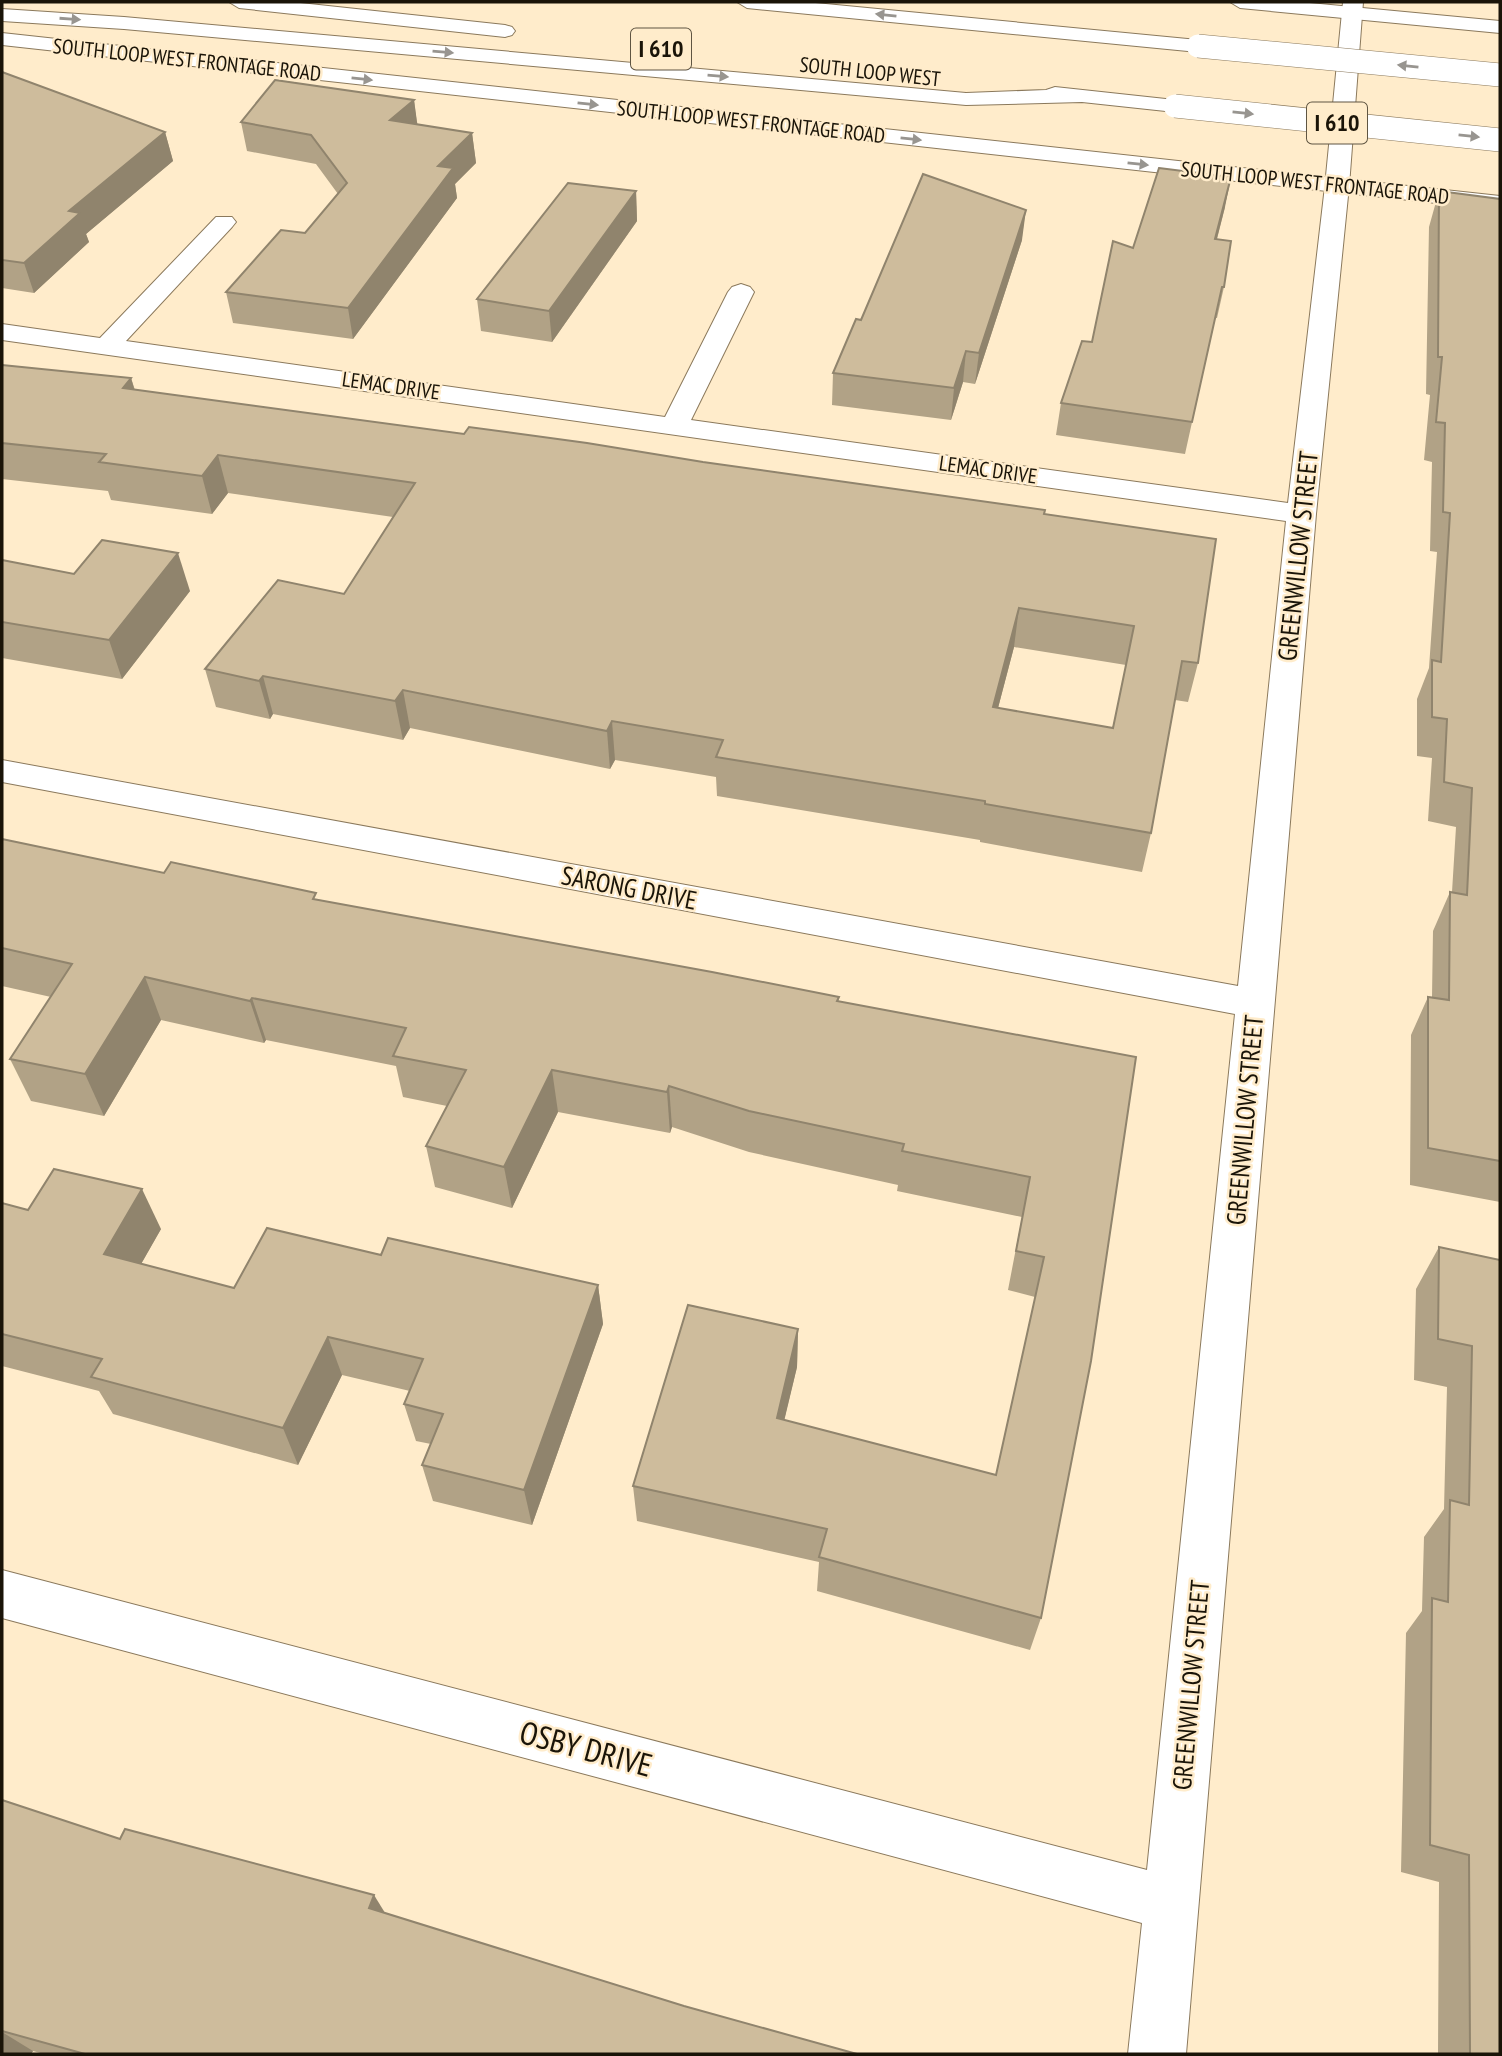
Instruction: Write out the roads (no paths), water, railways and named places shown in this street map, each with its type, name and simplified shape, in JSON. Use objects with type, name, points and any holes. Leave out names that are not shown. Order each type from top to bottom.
[{"type":"main road","points":[[239,2],[529,34]]},
{"type":"main road","points":[[747,2],[1500,75]]},
{"type":"main road","points":[[907,2],[1198,46]]},
{"type":"main road","points":[[1240,2],[1353,7],[1500,27]]},
{"type":"main road","name":"GREENWILLOW STREET","points":[[1157,2054],[1301,514],[1353,7]]},
{"type":"main road","points":[[2,15],[966,99],[1082,96]]},
{"type":"main road","name":"SOUTH LOOP WEST FRONTAGE ROAD","points":[[2,39],[1500,203]]},
{"type":"main road","name":"SOUTH LOOP WEST","points":[[778,62],[1500,140]]},
{"type":"main road","points":[[107,346],[224,222]]},
{"type":"main road","points":[[674,426],[741,292]]},
{"type":"main road","name":"LEMAC DRIVE","points":[[2,332],[1301,514]]},
{"type":"main road","name":"SARONG DRIVE","points":[[2,771],[1255,1004]]},
{"type":"main road","name":"OSBY DRIVE","points":[[2,1594],[1171,1904]]}]
